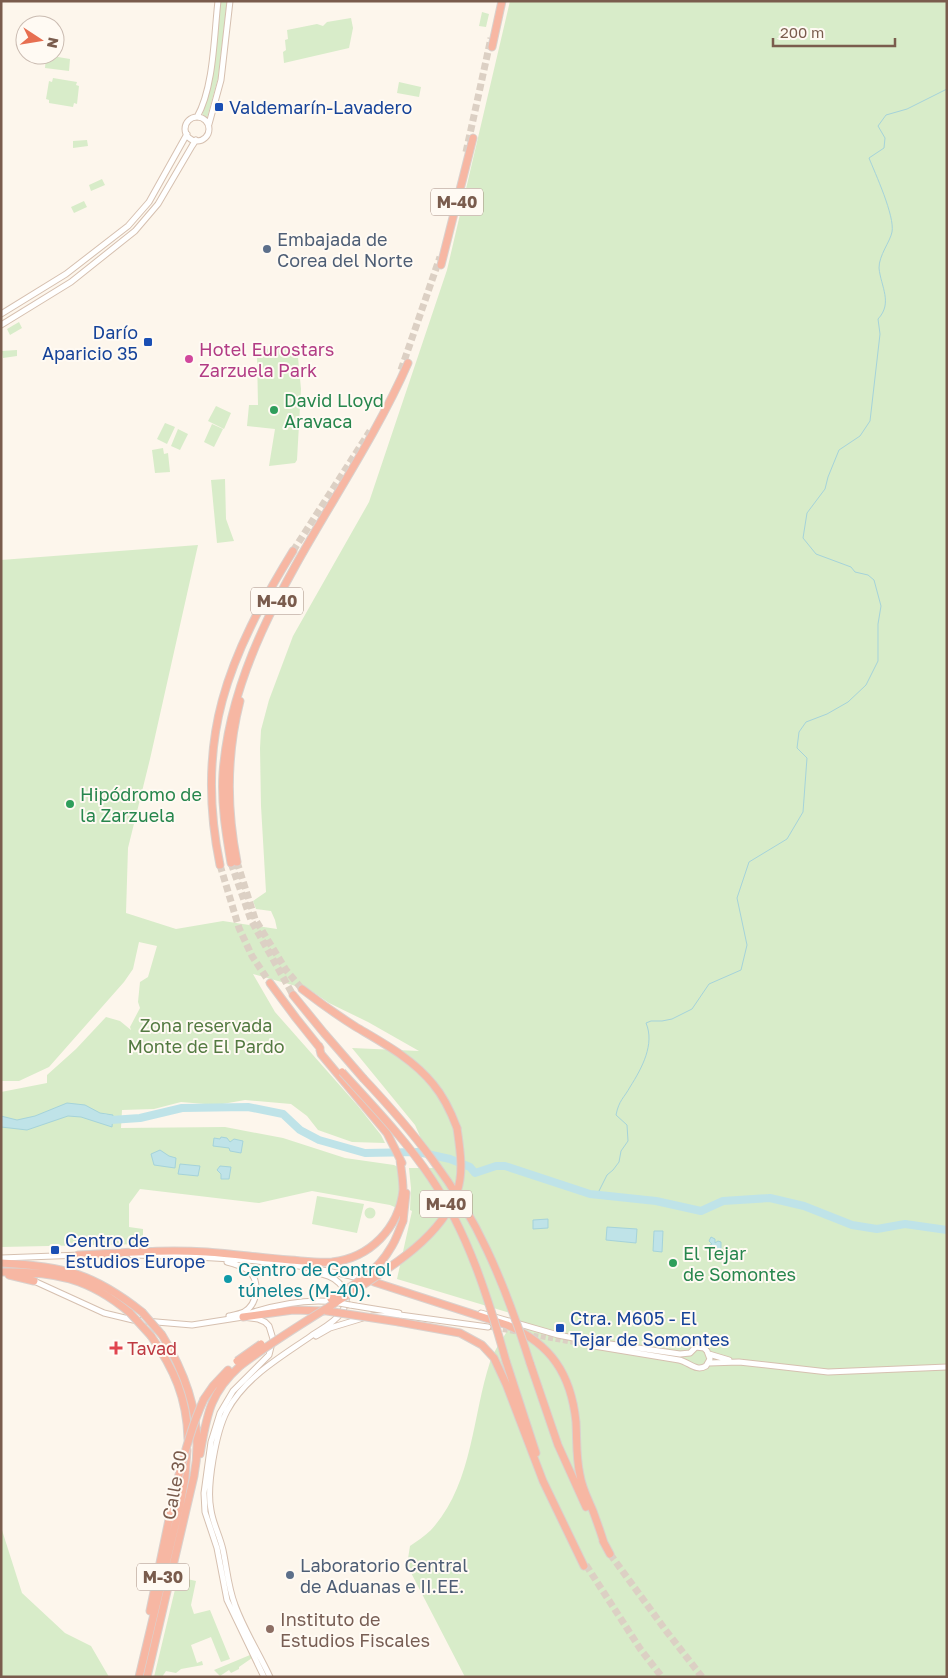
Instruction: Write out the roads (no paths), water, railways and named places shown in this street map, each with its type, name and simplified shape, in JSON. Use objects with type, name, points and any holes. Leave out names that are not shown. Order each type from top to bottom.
[{"type":"highway","points":[[492,46],[502,1]]},
{"type":"highway","name":"M-40","points":[[441,266],[473,138]]},
{"type":"highway","name":"M-40","points":[[234,862],[225,831],[223,774],[233,709],[251,654],[290,578],[381,420],[408,363]]},
{"type":"highway","name":"M-40","points":[[220,864],[214,837],[210,772],[220,705],[230,671],[244,638],[264,599],[293,551]]},
{"type":"highway","name":"M-40","points":[[239,1318],[293,1310],[327,1312],[444,1330],[469,1337],[489,1351],[498,1365],[543,1481],[585,1565],[537,1455],[482,1282],[453,1217],[431,1178],[408,1146],[341,1074],[270,983]]},
{"type":"highway","points":[[139,1677],[159,1564],[176,1486],[189,1437],[204,1399],[213,1386],[238,1364],[392,1266],[426,1238],[452,1204],[457,1191],[460,1174],[460,1156],[457,1128],[444,1099],[433,1083],[406,1058],[326,1008],[302,989]]},
{"type":"highway","name":"M-40","points":[[294,995],[324,1033],[415,1137],[468,1214],[487,1249],[502,1283],[558,1445],[610,1554]]},
{"type":"highway","points":[[196,1469],[210,1406],[227,1377],[248,1352],[356,1283],[380,1262],[390,1250],[403,1221],[406,1203],[405,1176],[400,1160],[386,1133],[341,1074]]},
{"type":"highway","points":[[78,1256],[179,1251],[314,1262],[331,1262],[352,1258],[373,1246],[389,1229],[396,1217],[403,1188],[400,1160]]},
{"type":"highway","name":"Calle 30","points":[[1,1263],[65,1270],[80,1274],[110,1289],[142,1312],[162,1335],[176,1357],[185,1379],[195,1415],[196,1469],[147,1677]]},
{"type":"highway","points":[[1,1272],[34,1281]]},
{"type":"highway","name":"Calle 30","points":[[1,1272],[32,1272],[64,1277],[79,1281],[106,1294],[130,1313],[151,1336],[168,1360],[181,1391],[187,1418],[186,1478],[139,1677]]},
{"type":"highway","points":[[374,1282],[524,1332],[551,1355],[562,1370],[570,1390],[576,1422],[577,1460],[582,1486],[593,1510],[604,1544]]},
{"type":"street","points":[[197,117],[206,95],[210,77],[218,1]]},
{"type":"street","points":[[187,134],[196,140],[204,139],[207,136],[221,80],[230,1]]},
{"type":"street","points":[[1,314],[72,270],[128,226],[149,202],[187,134],[187,123],[192,118],[197,117],[205,119],[209,124]]},
{"type":"street","points":[[1,325],[70,282],[135,231],[158,204],[196,140]]},
{"type":"street","points":[[1,1258],[129,1255],[210,1258],[261,1262],[320,1270],[374,1282],[558,1335],[660,1352],[690,1353]]},
{"type":"street","points":[[210,1258],[237,1264],[247,1269],[252,1274],[256,1288],[252,1305],[245,1311],[214,1321]]},
{"type":"street","points":[[261,1262],[328,1275],[337,1280],[345,1293],[346,1302],[340,1314],[252,1378],[231,1404],[220,1431],[209,1493],[210,1511],[221,1543],[232,1598],[238,1614],[270,1677]]},
{"type":"street","points":[[34,1281],[104,1313],[159,1324],[192,1325],[239,1318],[286,1304],[315,1302],[339,1303],[488,1327]]},
{"type":"street","points":[[287,1353],[330,1328],[363,1318],[380,1315],[425,1318]]},
{"type":"street","points":[[239,1318],[262,1320],[271,1329],[273,1344],[269,1355],[233,1391],[220,1413],[213,1433],[204,1493],[205,1512],[217,1548],[228,1600],[264,1677]]},
{"type":"street","points":[[588,1345],[689,1363],[699,1369],[709,1363],[739,1362],[828,1372],[947,1367]]},
{"type":"street","points":[[689,1363],[692,1349],[700,1347],[710,1354],[739,1362]]},
{"type":"street","points":[[709,1363],[710,1354]]},
{"type":"water","points":[[67,1103],[85,1105],[100,1113],[113,1115],[112,1127],[81,1117],[68,1116],[27,1130],[1,1127],[1,1116],[17,1120],[35,1116]]},
{"type":"water","points":[[221,1137],[227,1138],[230,1142],[234,1139],[243,1141],[241,1153],[230,1151],[229,1148],[213,1146],[214,1138],[220,1139]]},
{"type":"water","points":[[160,1150],[176,1158],[175,1168],[154,1165],[151,1154]]},
{"type":"water","points":[[180,1164],[200,1166],[198,1176],[178,1174]]},
{"type":"water","points":[[220,1166],[231,1167],[229,1179],[221,1179],[221,1174],[217,1170]]},
{"type":"water","points":[[548,1219],[548,1228],[533,1229],[533,1220]]},
{"type":"water","points":[[607,1227],[637,1229],[636,1243],[606,1240]]},
{"type":"water","points":[[654,1231],[663,1231],[662,1252],[653,1251]]},
{"type":"water","points":[[711,1237],[715,1239],[715,1243],[721,1242],[721,1249],[717,1250],[715,1248],[712,1252],[708,1251],[708,1246],[712,1244],[709,1241]]},
{"type":"waterway","points":[[597,1195],[607,1175],[619,1162],[621,1151],[628,1141],[627,1125],[616,1115],[620,1102],[639,1072],[646,1056],[649,1039],[646,1023],[672,1019],[692,1009],[709,984],[741,970],[747,945],[737,898],[749,862],[787,839],[803,812],[807,758],[797,748],[799,732],[806,722],[827,714],[848,702],[866,685],[878,661],[878,624],[881,606],[874,580],[868,575],[855,572],[851,567],[816,554],[803,538],[807,513],[825,489],[839,450],[860,436],[870,421],[880,334],[878,319],[885,307],[885,295],[879,263],[892,232],[888,206],[869,158],[884,148],[885,138],[878,126],[886,115],[907,109],[947,89]]},
{"type":"waterway","points":[[104,1118],[111,1120],[140,1118],[182,1108],[248,1107],[283,1114],[300,1130],[319,1140],[365,1153],[418,1152],[450,1159],[470,1167],[475,1173],[496,1166],[505,1166],[590,1194],[656,1201],[701,1211],[723,1201],[770,1198],[804,1206],[852,1225],[877,1229],[905,1224],[947,1230]]},
{"type":"tunnel","points":[[466,152],[491,38]]},
{"type":"tunnel","points":[[401,370],[440,257]]},
{"type":"tunnel","points":[[293,551],[370,431]]},
{"type":"tunnel","points":[[237,862],[255,919],[286,970],[302,989]]},
{"type":"tunnel","points":[[231,863],[251,920],[293,995]]},
{"type":"tunnel","points":[[220,865],[239,928],[252,956],[270,983]]},
{"type":"tunnel","points":[[488,1327],[517,1332]]},
{"type":"tunnel","points":[[526,1334],[588,1345]]},
{"type":"tunnel","points":[[610,1554],[702,1677]]},
{"type":"tunnel","points":[[586,1565],[641,1650],[662,1677]]},
{"type":"place","name":"Valdemarín-Lavadero","points":[[219,107]]},
{"type":"place","name":"Embajada de Corea del Norte","points":[[267,249]]},
{"type":"place","name":"Darío Aparicio 35","points":[[148,342]]},
{"type":"place","name":"Hotel Eurostars Zarzuela Park","points":[[189,359]]},
{"type":"place","name":"David Lloyd Aravaca","points":[[274,410]]},
{"type":"place","name":"Hipódromo de la Zarzuela","points":[[70,804]]},
{"type":"place","name":"Centro de Estudios Europe","points":[[55,1250]]},
{"type":"place","name":"El Tejar de Somontes","points":[[673,1263]]},
{"type":"place","name":"Centro de Control túneles (M-40).","points":[[228,1279]]},
{"type":"place","name":"Ctra. M605 - El Tejar de Somontes","points":[[560,1328]]},
{"type":"place","name":"Tavad","points":[[116,1348]]},
{"type":"place","name":"Laboratorio Central de Aduanas e II.EE.","points":[[290,1575]]},
{"type":"place","name":"Instituto de Estudios Fiscales","points":[[270,1629]]},
{"type":"park label","name":"Zona reservada Monte de El Pardo","points":[[206,1035]]}]
